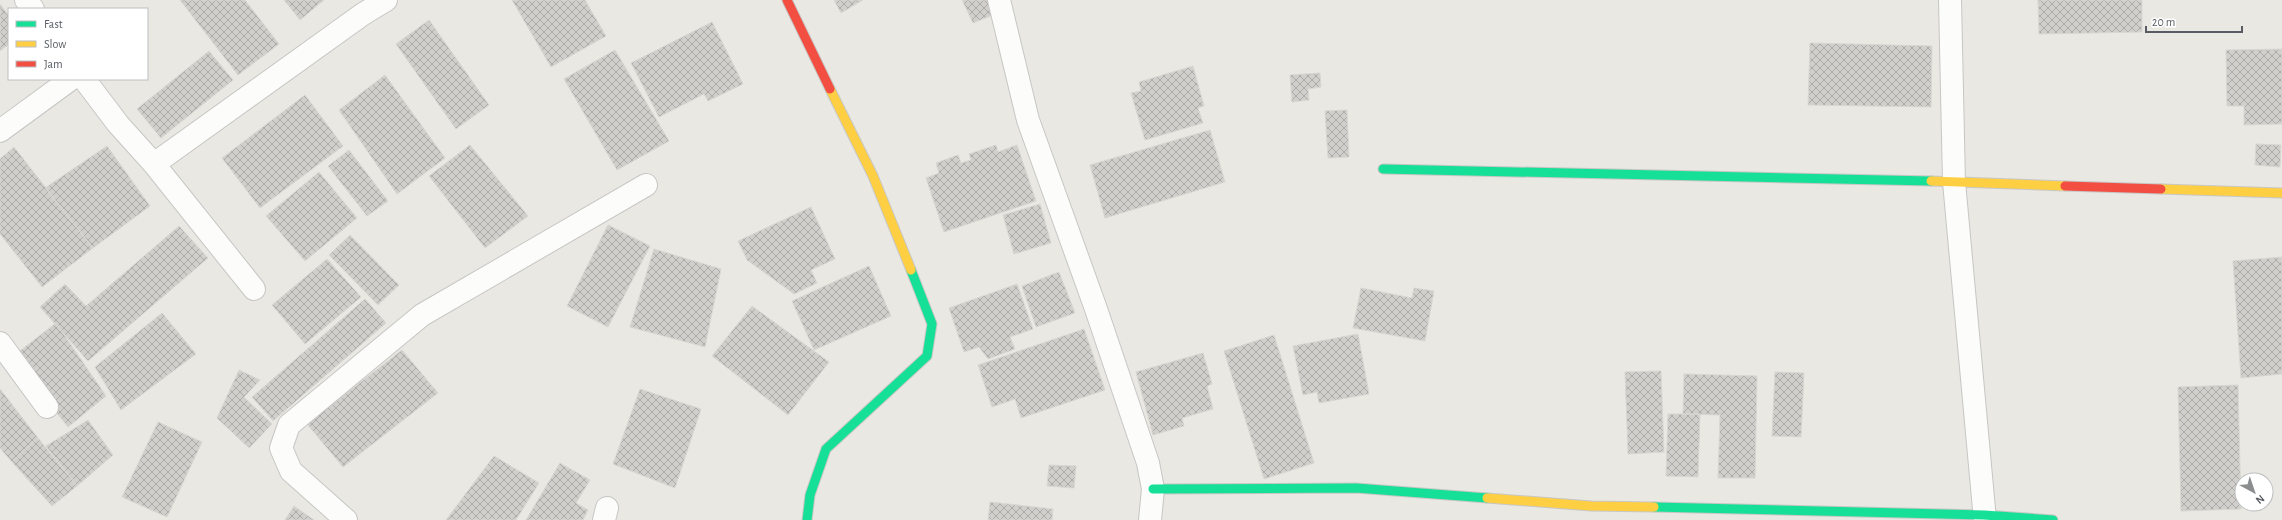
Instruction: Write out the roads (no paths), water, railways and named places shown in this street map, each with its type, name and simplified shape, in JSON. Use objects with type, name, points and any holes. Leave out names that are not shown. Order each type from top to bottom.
[{"type":"street","points":[[26,0],[32,8]]},
{"type":"street","points":[[154,164],[363,14],[386,0]]},
{"type":"street","points":[[787,0],[873,176],[932,324],[927,356],[826,449],[810,495],[807,520]]},
{"type":"street","points":[[999,0],[1028,120],[1096,309],[1148,463],[1153,489],[1150,520]]},
{"type":"street","points":[[1950,0],[1954,182],[1984,518]]},
{"type":"street","points":[[0,131],[70,80]]},
{"type":"street","points":[[85,80],[118,124],[154,164],[254,289]]},
{"type":"street","points":[[1383,169],[1954,182],[2282,193]]},
{"type":"street","points":[[346,520],[291,471],[281,448],[289,425],[422,315],[646,185]]},
{"type":"street","points":[[0,343],[47,407]]},
{"type":"street","points":[[1153,489],[1356,488],[1591,506],[2053,520]]}]
